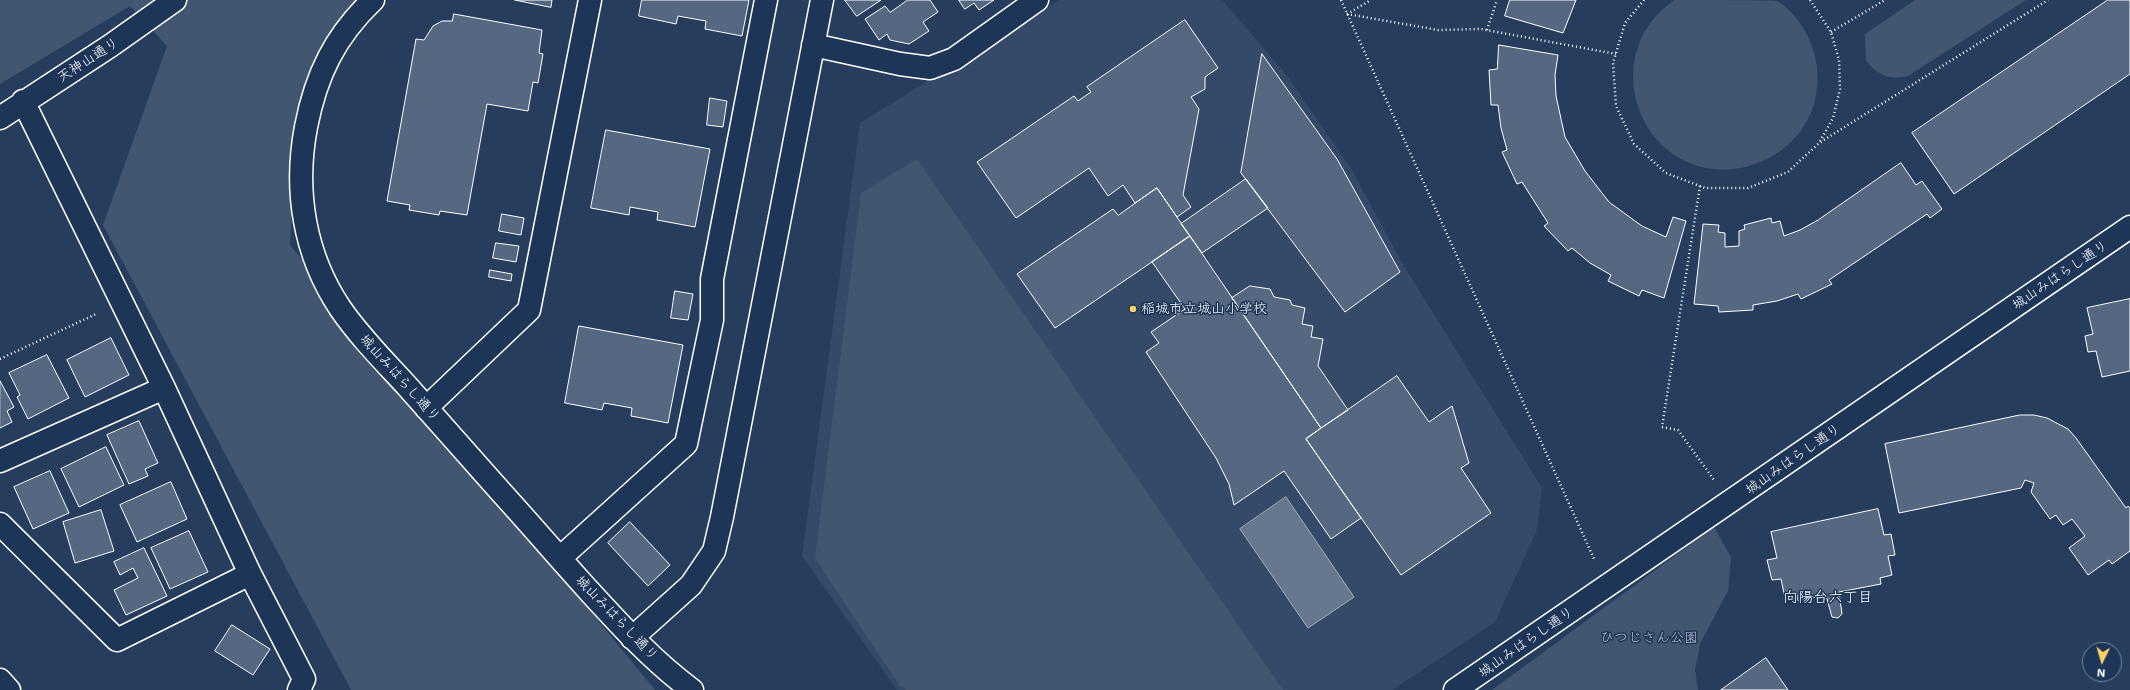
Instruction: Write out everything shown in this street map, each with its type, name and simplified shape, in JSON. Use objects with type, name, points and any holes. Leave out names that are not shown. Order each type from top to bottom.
[{"type":"street","name":"天神山通り","points":[[0,118],[110,46],[175,0]]},
{"type":"street","name":"城山みはらし通り","points":[[373,0],[353,19],[336,43],[321,72],[309,113],[300,156],[302,202],[308,238],[324,281],[356,329],[560,558],[632,638],[692,690]]},
{"type":"street","points":[[426,408],[529,310],[590,0]]},
{"type":"street","points":[[560,558],[686,444],[712,320],[712,279],[766,0]]},
{"type":"street","points":[[632,638],[691,585],[714,551],[722,517],[822,0]]},
{"type":"street","points":[[813,45],[900,64],[930,68],[954,59],[1037,0]]},
{"type":"street","points":[[23,102],[164,388],[250,574],[304,679],[299,690]]},
{"type":"street","name":"城山みはらし通り","points":[[1455,690],[2130,227]]},
{"type":"street","points":[[0,461],[164,388]]},
{"type":"street","points":[[0,524],[117,640],[250,574]]},
{"type":"street","points":[[0,680],[9,690]]},
{"type":"path","points":[[1341,0],[1346,14],[1597,567]]},
{"type":"path","points":[[1346,14],[1372,0]]},
{"type":"path","points":[[1487,30],[1497,0]]},
{"type":"path","points":[[1644,0],[1625,23],[1613,63],[1616,106],[1634,144],[1666,173],[1705,188],[1748,188],[1788,172],[1819,143],[2048,0]]},
{"type":"path","points":[[1810,0],[1831,32],[1839,60],[1840,89],[1833,118],[1819,143]]},
{"type":"path","points":[[1831,32],[1885,0]]},
{"type":"path","points":[[1346,14],[1438,30],[1487,30],[1616,54]]},
{"type":"path","points":[[1700,186],[1662,427],[1678,430],[1718,485]]},
{"type":"path","points":[[0,360],[122,302]]},
{"type":"shaded area","name":"稲城市立城山小学校","points":[[1059,0],[1222,0],[1286,74],[1352,170],[1402,263],[1542,488],[1537,530],[1495,622],[1392,690],[897,690],[802,556],[860,123]]},
{"type":"shaded area","points":[[1286,497],[1354,597],[1308,628],[1240,529]]},
{"type":"green space","points":[[0,0],[358,0],[297,113],[290,245],[655,690],[351,690],[103,225],[167,46],[130,6],[0,84]]},
{"type":"green space","points":[[1674,0],[1777,1],[1786,7],[1797,19],[1811,44],[1817,72],[1817,86],[1811,113],[1804,126],[1779,152],[1763,161],[1746,167],[1710,169],[1692,164],[1676,156],[1650,131],[1641,115],[1636,98],[1633,80],[1634,62],[1639,44],[1647,28],[1659,12]]},
{"type":"green space","points":[[1915,0],[2026,0],[1908,76],[1884,76],[1866,61],[1865,34]]},
{"type":"green space","points":[[917,159],[1283,690],[907,690],[900,686],[815,558],[861,193]]},
{"type":"green space","name":"ひつじさん公園","points":[[1714,527],[1731,557],[1728,591],[1700,644],[1695,670],[1698,690],[1492,690]]},
{"type":"building","points":[[515,0],[552,0],[551,7]]},
{"type":"building","points":[[642,0],[749,0],[742,36],[705,29],[706,21],[678,16],[676,24],[639,16]]},
{"type":"building","points":[[845,0],[881,0],[857,16]]},
{"type":"building","points":[[908,0],[930,0],[938,12],[923,22],[929,31],[909,44],[890,40],[887,34],[879,40],[865,19],[885,6],[890,12]]},
{"type":"building","points":[[959,0],[994,0],[979,10],[974,3],[965,9]]},
{"type":"building","points":[[1510,0],[1576,0],[1563,33],[1505,16]]},
{"type":"building","points":[[2108,0],[2130,0],[2130,74],[1954,194],[1912,133]]},
{"type":"building","points":[[454,14],[542,30],[539,53],[543,54],[538,83],[533,82],[528,111],[487,104],[467,215],[440,211],[439,215],[409,210],[410,205],[387,201],[416,39],[424,40],[433,26],[442,21],[452,21]]},
{"type":"building","points":[[1185,20],[1218,68],[1205,77],[1205,89],[1191,97],[1199,109],[1183,195],[1191,207],[1177,217],[1157,188],[1135,203],[1123,185],[1108,196],[1089,168],[1016,218],[977,162],[1074,96],[1078,101],[1091,92],[1087,87]]},
{"type":"building","points":[[1499,45],[1558,55],[1555,75],[1556,96],[1565,137],[1585,171],[1609,202],[1642,226],[1666,237],[1673,217],[1686,221],[1664,298],[1642,290],[1639,296],[1608,281],[1611,275],[1590,263],[1572,248],[1568,251],[1544,226],[1548,223],[1522,182],[1517,184],[1502,152],[1507,150],[1501,128],[1498,105],[1491,105],[1489,70],[1497,69]]},
{"type":"building","points":[[1262,54],[1337,159],[1400,272],[1345,312],[1241,173]]},
{"type":"building","points":[[710,98],[727,101],[723,127],[707,125]]},
{"type":"building","points":[[606,130],[710,149],[695,227],[657,220],[658,212],[630,207],[629,215],[591,208]]},
{"type":"building","points":[[1901,163],[1916,185],[1922,181],[1942,209],[1930,218],[1927,214],[1829,280],[1832,284],[1801,299],[1798,294],[1777,301],[1753,305],[1753,310],[1719,312],[1718,306],[1694,304],[1703,224],[1719,225],[1718,232],[1725,233],[1725,247],[1739,246],[1739,231],[1745,229],[1744,225],[1771,218],[1772,223],[1780,221],[1784,236],[1800,230],[1818,220]]},
{"type":"building","points":[[1246,179],[1268,208],[1202,253],[1181,224]]},
{"type":"building","points":[[1157,188],[1190,236],[1055,328],[1017,274],[1113,209],[1118,215]]},
{"type":"building","points":[[502,214],[524,218],[521,235],[499,231]]},
{"type":"building","points":[[1190,236],[1321,428],[1306,439],[1361,518],[1331,539],[1284,471],[1234,505],[1229,484],[1216,458],[1146,352],[1159,343],[1151,332],[1185,309],[1152,262]]},
{"type":"building","points":[[496,243],[519,246],[516,262],[493,258]]},
{"type":"building","points":[[490,270],[512,274],[511,281],[489,277]]},
{"type":"building","points":[[1250,286],[1270,289],[1274,297],[1290,300],[1292,305],[1305,308],[1302,324],[1313,326],[1311,337],[1323,339],[1318,366],[1348,410],[1321,428],[1232,298]]},
{"type":"building","points":[[675,291],[693,294],[688,320],[671,318]]},
{"type":"building","points":[[2130,299],[2130,371],[2102,377],[2096,351],[2088,352],[2085,336],[2093,334],[2087,308]]},
{"type":"building","points":[[579,326],[683,345],[668,423],[631,416],[632,408],[604,403],[602,410],[565,403]]},
{"type":"building","points":[[111,338],[129,375],[85,397],[67,360]]},
{"type":"building","points":[[47,355],[69,398],[28,419],[17,397],[20,395],[9,373]]},
{"type":"building","points":[[1397,376],[1429,422],[1452,406],[1469,463],[1461,468],[1491,513],[1401,575],[1306,439]]},
{"type":"building","points":[[0,381],[14,407],[7,411],[12,422],[0,428]]},
{"type":"building","points":[[2020,415],[2034,415],[2047,418],[2068,429],[2126,508],[2128,506],[2130,508],[2130,551],[2112,564],[2109,560],[2088,575],[2069,548],[2085,536],[2072,519],[2063,525],[2056,515],[2050,519],[2031,492],[2034,483],[2025,480],[2021,488],[1899,513],[1885,444]]},
{"type":"building","points":[[139,421],[158,463],[145,469],[148,476],[129,484],[107,435]]},
{"type":"building","points":[[106,447],[124,485],[79,507],[61,469]]},
{"type":"building","points":[[50,471],[69,513],[33,529],[14,487]]},
{"type":"building","points":[[171,482],[187,519],[137,542],[120,505]]},
{"type":"building","points":[[1878,509],[1884,535],[1891,534],[1895,555],[1888,556],[1892,575],[1880,578],[1881,584],[1839,592],[1842,614],[1838,618],[1832,617],[1826,595],[1798,601],[1797,595],[1785,598],[1781,579],[1772,580],[1767,560],[1777,558],[1771,532]]},
{"type":"building","points":[[101,510],[114,551],[75,563],[63,522]]},
{"type":"building","points":[[630,522],[670,565],[648,586],[608,543]]},
{"type":"building","points":[[189,531],[208,572],[170,589],[151,548]]},
{"type":"building","points":[[144,548],[167,596],[126,615],[114,590],[138,578],[133,568],[120,575],[114,562]]},
{"type":"building","points":[[232,625],[270,649],[253,675],[215,651]]},
{"type":"building","points":[[1766,658],[1788,690],[1721,690]]},
{"type":"place","name":"稲城市立城山小学校","points":[[1133,309]]},
{"type":"district","name":"向陽台六丁目","points":[[1828,597]]}]
